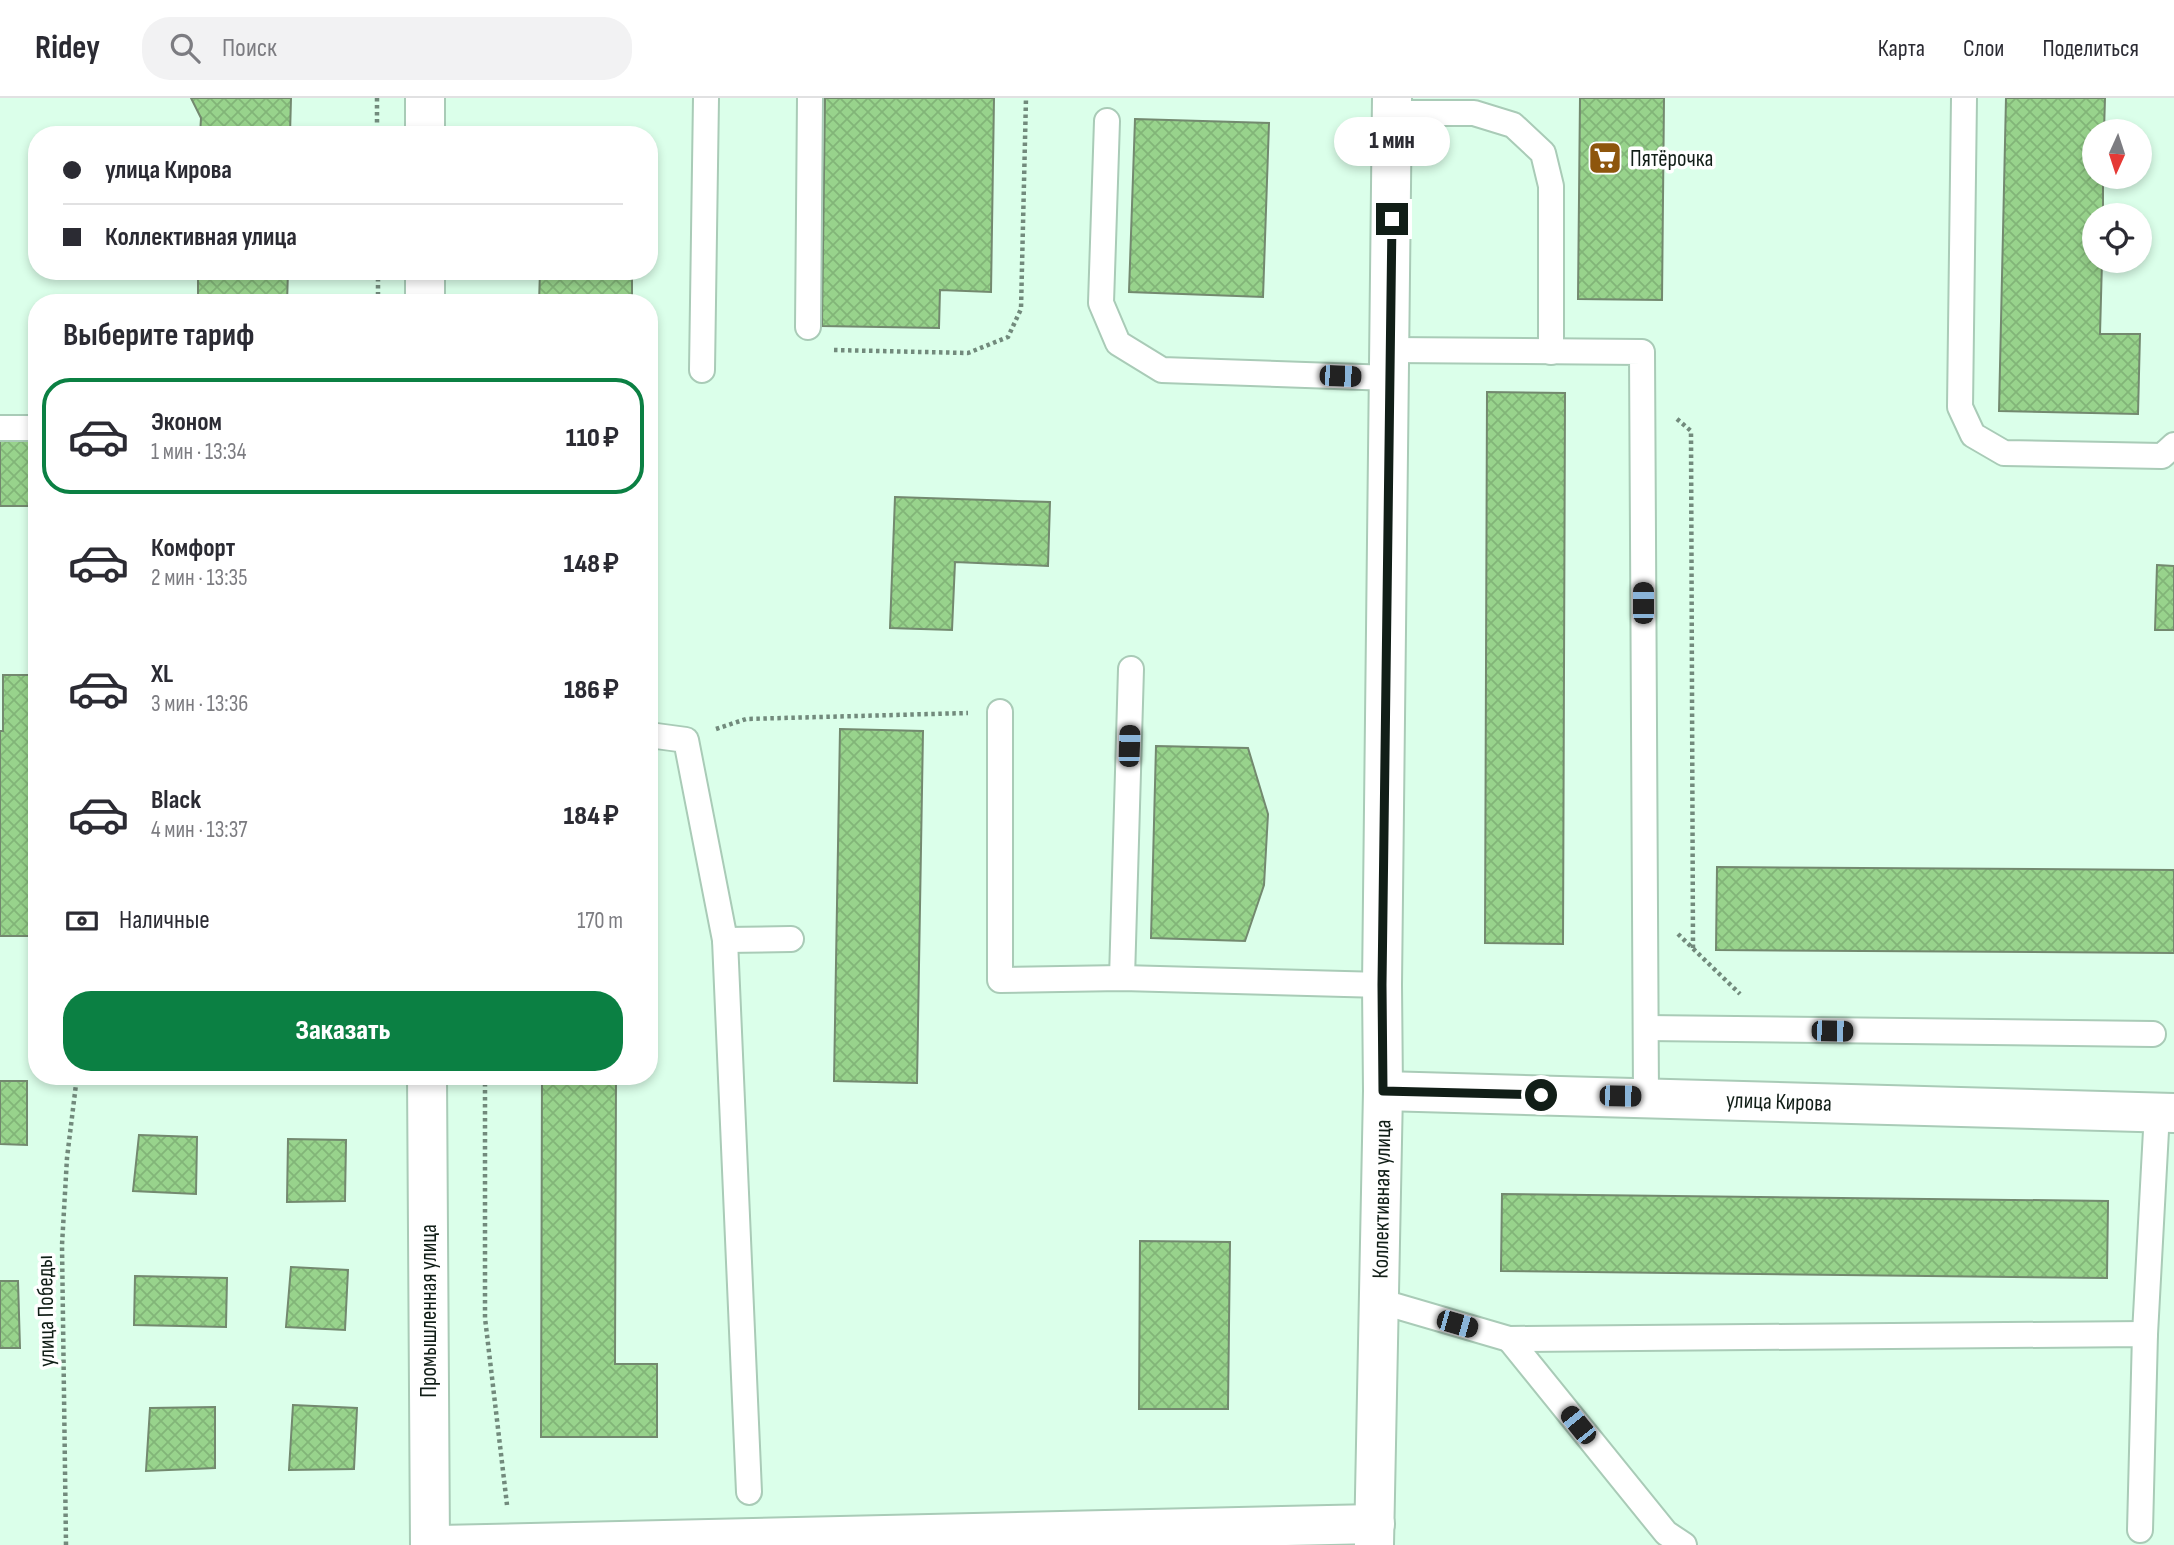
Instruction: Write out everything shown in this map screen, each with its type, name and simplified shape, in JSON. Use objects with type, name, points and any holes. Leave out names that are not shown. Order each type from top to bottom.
[{"type":"street","points":[[425,98],[425,126]]},
{"type":"street","name":"Коллективная улица","points":[[1374,1534],[1383,1091],[1392,106]]},
{"type":"street","name":"Промышленная улица","points":[[427,1085],[430,1545]]},
{"type":"street","name":"улица Кирова","points":[[1383,1091],[2166,1113]]},
{"type":"street","points":[[439,1545],[1374,1534]]},
{"type":"lane","points":[[702,370],[706,98]]},
{"type":"lane","points":[[808,327],[810,98]]},
{"type":"lane","points":[[1964,98],[1960,407],[1973,435],[2004,453],[2162,456],[2174,445]]},
{"type":"lane","points":[[1392,106],[1474,113],[1513,125],[1543,153],[1551,186],[1551,352]]},
{"type":"lane","points":[[1107,121],[1101,303],[1118,343],[1162,370],[1391,364],[1551,352],[1642,352],[1646,1097]]},
{"type":"lane","points":[[0,428],[28,428]]},
{"type":"lane","points":[[1122,978],[1131,669]]},
{"type":"lane","points":[[1000,712],[1000,980],[1122,978],[1382,985]]},
{"type":"lane","points":[[658,736],[686,740],[725,940],[749,1492]]},
{"type":"lane","points":[[725,940],[791,939]]},
{"type":"lane","points":[[1646,1028],[2153,1034]]},
{"type":"lane","points":[[2140,1530],[2145,1334],[2166,1113]]},
{"type":"lane","points":[[1379,1301],[1509,1339],[2145,1334]]},
{"type":"lane","points":[[1509,1339],[1666,1533],[1684,1545]]},
{"type":"path","points":[[377,98],[377,126]]},
{"type":"path","points":[[808,327],[825,349],[968,353],[1008,337],[1021,309],[1026,98]]},
{"type":"path","points":[[1642,389],[1691,431],[1693,950]]},
{"type":"path","points":[[686,740],[746,719],[1000,712]]},
{"type":"path","points":[[1645,897],[1693,950],[1779,1031]]},
{"type":"path","name":"улица Победы","points":[[66,1545],[62,1245],[67,1158],[76,1085]]},
{"type":"path","points":[[485,1085],[485,1318],[511,1544]]},
{"type":"building","points":[[191,98],[291,98],[290,126],[201,126],[201,118]]},
{"type":"building","points":[[825,98],[994,98],[991,292],[940,290],[939,328],[822,326]]},
{"type":"building","points":[[1580,98],[1664,98],[1662,300],[1578,299]]},
{"type":"building","points":[[2006,98],[2105,98],[2104,119],[2082,119],[2082,189],[2103,189],[2103,203],[2082,203],[2082,273],[2102,273],[2100,334],[2140,334],[2138,414],[1999,411]]},
{"type":"building","points":[[1135,119],[1269,123],[1263,297],[1129,292]]},
{"type":"building","points":[[198,280],[288,280],[287,294],[198,294]]},
{"type":"building","points":[[540,280],[632,280],[632,294],[539,294]]},
{"type":"building","points":[[1487,392],[1565,393],[1563,944],[1485,943]]},
{"type":"building","points":[[28,440],[28,506],[0,506],[0,441]]},
{"type":"building","points":[[895,497],[1050,502],[1048,566],[955,562],[952,630],[890,628]]},
{"type":"building","points":[[2157,565],[2174,566],[2174,630],[2155,630]]},
{"type":"building","points":[[3,675],[28,675],[28,936],[0,936],[0,731],[3,731]]},
{"type":"building","points":[[840,729],[923,731],[917,1083],[834,1081]]},
{"type":"building","points":[[1156,746],[1248,748],[1268,814],[1264,885],[1245,941],[1151,938]]},
{"type":"building","points":[[1717,867],[2174,870],[2174,953],[1716,950]]},
{"type":"building","points":[[0,1081],[27,1081],[27,1145],[0,1144]]},
{"type":"building","points":[[542,1085],[616,1085],[615,1364],[657,1364],[657,1437],[541,1437]]},
{"type":"building","points":[[139,1135],[197,1137],[196,1194],[133,1191]]},
{"type":"building","points":[[288,1139],[346,1140],[345,1201],[287,1202]]},
{"type":"building","points":[[1502,1194],[2108,1201],[2107,1278],[1501,1271]]},
{"type":"building","points":[[1140,1241],[1230,1242],[1228,1409],[1139,1409]]},
{"type":"building","points":[[291,1267],[348,1270],[345,1330],[286,1327]]},
{"type":"building","points":[[135,1276],[227,1278],[226,1327],[134,1325]]},
{"type":"building","points":[[0,1281],[18,1281],[20,1348],[0,1348]]},
{"type":"building","points":[[293,1405],[357,1408],[354,1469],[289,1470]]},
{"type":"building","points":[[215,1407],[215,1468],[146,1471],[150,1408]]},
{"type":"place","name":"Пятёрочка","points":[[1605,158]]},
{"type":"route","points":[[1392,219],[1383,1091],[1541,1095]]}]
